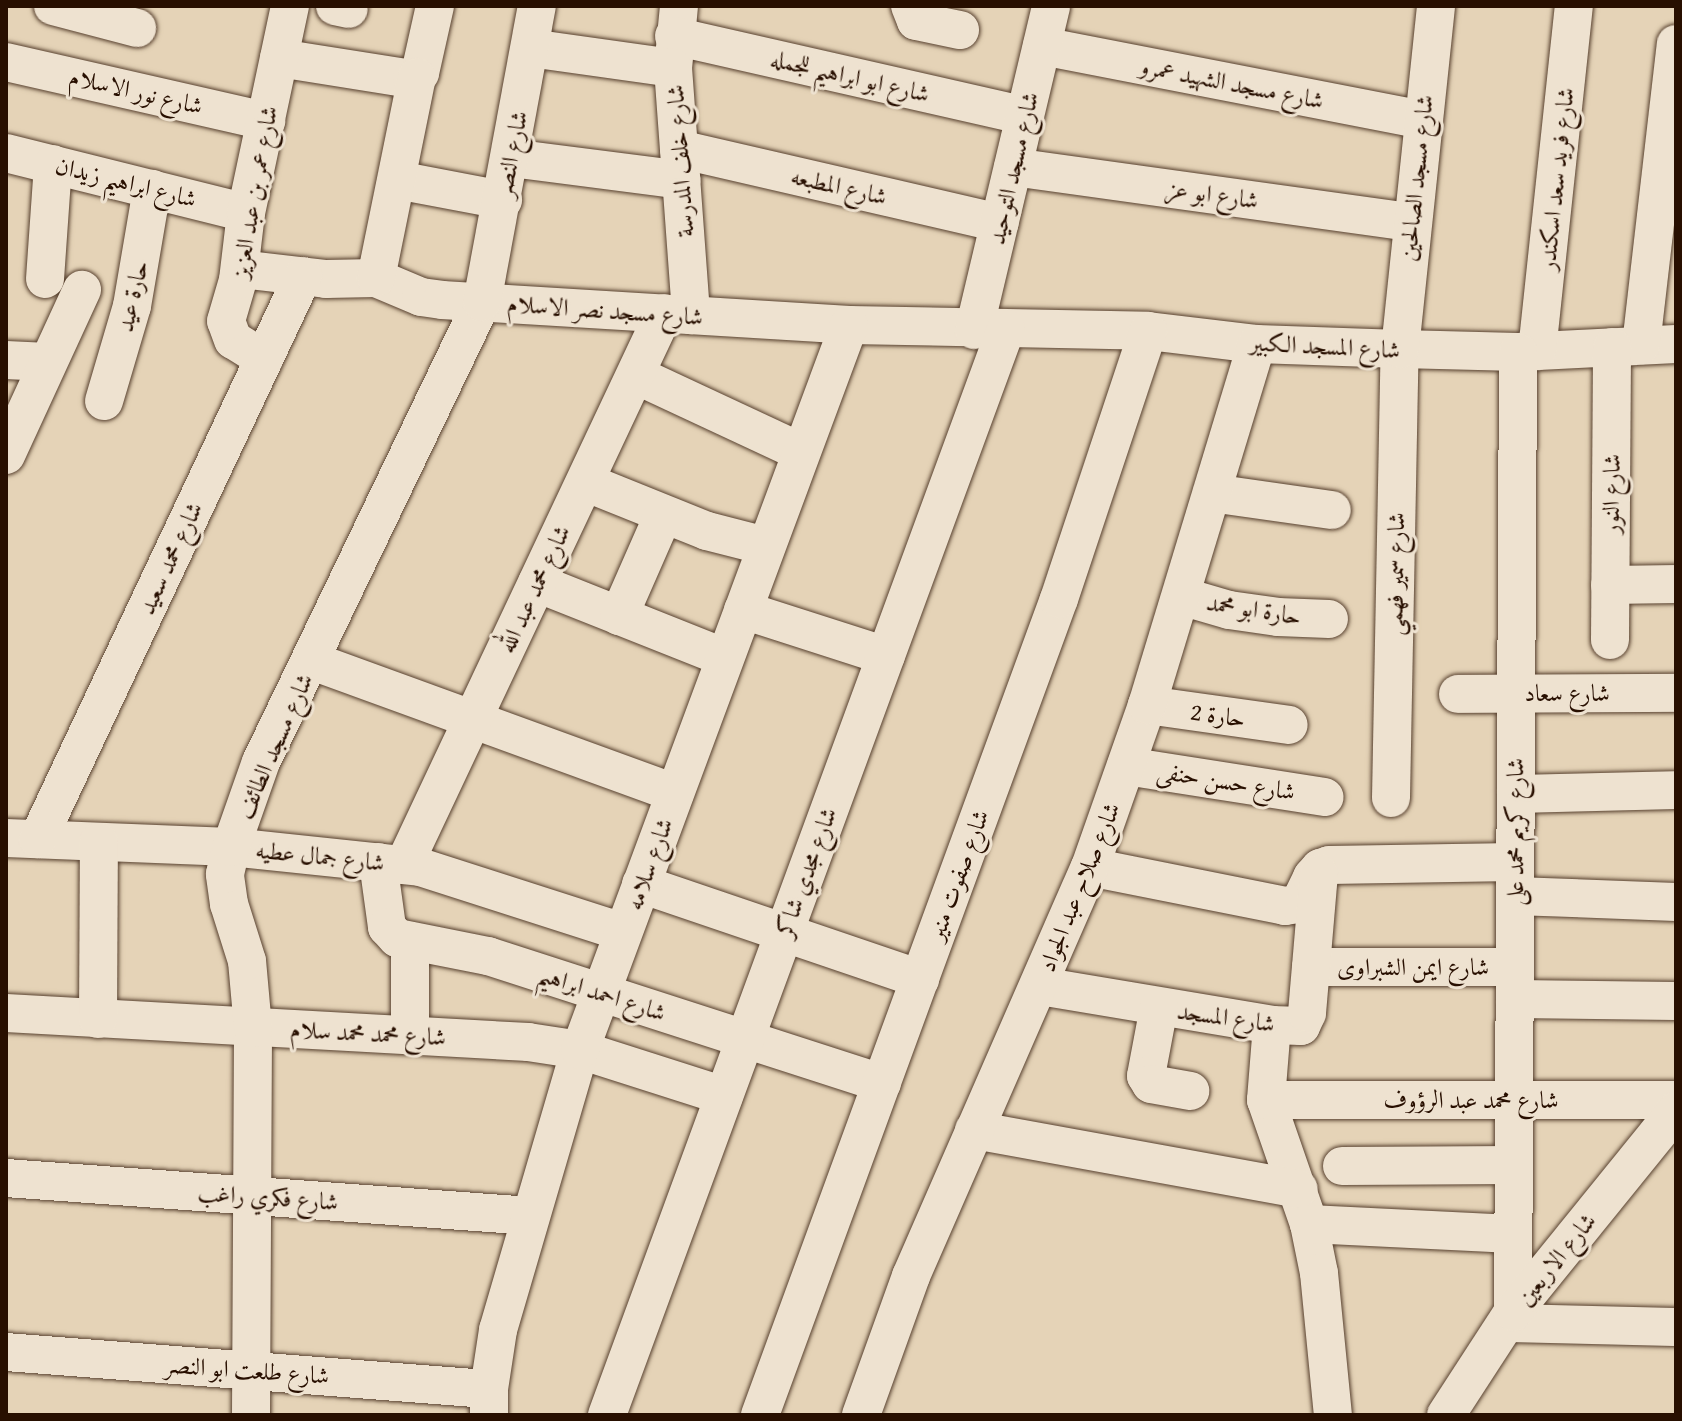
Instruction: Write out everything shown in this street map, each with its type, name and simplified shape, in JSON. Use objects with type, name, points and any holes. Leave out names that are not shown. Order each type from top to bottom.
[{"type":"street","points":[[53,6],[139,17],[124,89]]},
{"type":"street","name":"شارع عمر بن عبد العزيز","points":[[264,359],[233,340],[226,321],[240,269],[246,213],[290,6]]},
{"type":"street","points":[[376,278],[417,77],[435,6]]},
{"type":"street","name":"شارع النصر","points":[[482,302],[537,6]]},
{"type":"street","points":[[910,6],[916,21],[960,30]]},
{"type":"street","name":"شارع مسجد التوحيد","points":[[990,330],[1000,223],[1051,6]]},
{"type":"street","name":"شارع مسجد الصالحين","points":[[1400,349],[1436,6]]},
{"type":"street","name":"شارع فريد سعد اسكندر","points":[[1528,352],[1574,6]]},
{"type":"street","name":"شارع ابو ابراهيم للجمله","points":[[530,48],[675,37],[1025,116]]},
{"type":"street","name":"شارع خلف المدرسة","points":[[675,37],[680,165],[678,314]]},
{"type":"street","name":"شارع النور","points":[[1610,640],[1610,585],[1643,345],[1676,44]]},
{"type":"street","name":"شارع مسجد الشهيد عمرو","points":[[1042,46],[1422,120]]},
{"type":"street","points":[[279,58],[407,79],[417,77]]},
{"type":"street","name":"شارع نور الاسلام","points":[[6,62],[266,121]]},
{"type":"street","name":"شارع ابراهيم زيدان","points":[[6,153],[246,213]]},
{"type":"street","name":"شارع المطبعه","points":[[511,158],[680,165],[1000,223]]},
{"type":"street","points":[[45,279],[53,164]]},
{"type":"street","name":"شارع ابو عز","points":[[1013,167],[1411,222]]},
{"type":"street","points":[[397,180],[503,200]]},
{"type":"street","name":"حارة عيد","points":[[104,401],[132,306],[152,189]]},
{"type":"street","name":"شارع مسجد نصر الاسلام","points":[[240,269],[303,276],[376,278],[421,297],[482,302],[849,325],[990,330]]},
{"type":"street","name":"شارع محمد سعيد","points":[[22,839],[303,276]]},
{"type":"street","points":[[6,455],[82,290]]},
{"type":"street","name":"شارع مسجد الطائف","points":[[251,1415],[253,1028],[247,961],[225,874],[231,847],[261,762],[482,302]]},
{"type":"street","name":"شارع محمد عبد الله","points":[[391,864],[472,722],[636,375],[678,314]]},
{"type":"street","name":"شارع سلامه","points":[[489,1402],[498,1330],[580,1050],[849,325]]},
{"type":"street","name":"شارع المسجد الكبير","points":[[990,330],[1148,331],[1257,344],[1528,352],[1643,345]]},
{"type":"street","name":"شارع مجدي شاكر","points":[[607,1415],[886,656],[990,330]]},
{"type":"street","name":"شارع صفوت منير","points":[[760,1415],[1059,599],[1148,331]]},
{"type":"street","name":"شارع صلاح عبد الجواد","points":[[863,1415],[911,1276],[1090,867],[1147,705],[1257,344]]},
{"type":"street","name":"شارع سمير فهمي","points":[[1391,798],[1400,349]]},
{"type":"street","name":"شارع كريم محمد على","points":[[1510,1317],[1514,1165],[1516,694],[1528,352]]},
{"type":"street","points":[[6,360],[48,362]]},
{"type":"street","points":[[636,375],[801,452]]},
{"type":"street","points":[[585,482],[663,516],[766,546]]},
{"type":"street","points":[[1212,493],[1332,510]]},
{"type":"street","points":[[619,616],[663,516]]},
{"type":"street","points":[[537,583],[725,658]]},
{"type":"street","points":[[1610,585],[1676,584]]},
{"type":"street","name":"حارة ابو محمد","points":[[1181,596],[1229,610],[1278,617],[1329,619]]},
{"type":"street","points":[[743,610],[886,656]]},
{"type":"street","points":[[312,661],[472,722],[675,793]]},
{"type":"street","name":"شارع سعاد","points":[[1458,694],[1676,693]]},
{"type":"street","name":"حارة 2","points":[[1147,705],[1289,725]]},
{"type":"street","name":"شارع حسن حنفى","points":[[1126,766],[1325,797]]},
{"type":"street","points":[[1516,794],[1676,790]]},
{"type":"street","name":"شارع جمال عطيه","points":[[22,839],[231,847],[391,864],[437,872],[623,932]]},
{"type":"street","points":[[98,1019],[99,842]]},
{"type":"street","points":[[391,864],[387,927],[397,938],[410,941],[410,1035]]},
{"type":"street","points":[[1090,867],[1285,906],[1299,904],[1320,868],[1515,879],[1676,902]]},
{"type":"street","name":"شارع المسجد","points":[[1040,986],[1272,1025],[1301,1026],[1305,1022],[1320,868]]},
{"type":"street","points":[[641,884],[920,979]]},
{"type":"street","name":"شارع احمد ابراهيم","points":[[410,941],[469,951],[882,1083]]},
{"type":"street","name":"شارع ايمن الشبراوى","points":[[1311,967],[1515,983],[1676,1001]]},
{"type":"street","points":[[1159,1007],[1146,1076],[1151,1084],[1190,1091]]},
{"type":"street","name":"شارع محمد محمد سلام","points":[[6,1013],[497,1039],[580,1050],[724,1096]]},
{"type":"street","points":[[1272,1025],[1266,1100],[1304,1206],[1319,1273],[1333,1415]]},
{"type":"street","name":"شارع محمد عبد الرؤوف","points":[[1266,1100],[1676,1100]]},
{"type":"street","name":"شارع الاربعين","points":[[1446,1415],[1510,1317],[1676,1111]]},
{"type":"street","points":[[974,1130],[1304,1206],[1513,1234]]},
{"type":"street","points":[[1342,1166],[1514,1165]]},
{"type":"street","name":"شارع فكري راغب","points":[[6,1178],[531,1216]]},
{"type":"street","points":[[1510,1317],[1676,1327]]},
{"type":"street","name":"شارع طلعت ابو النصر","points":[[6,1352],[251,1371],[489,1402]]}]
